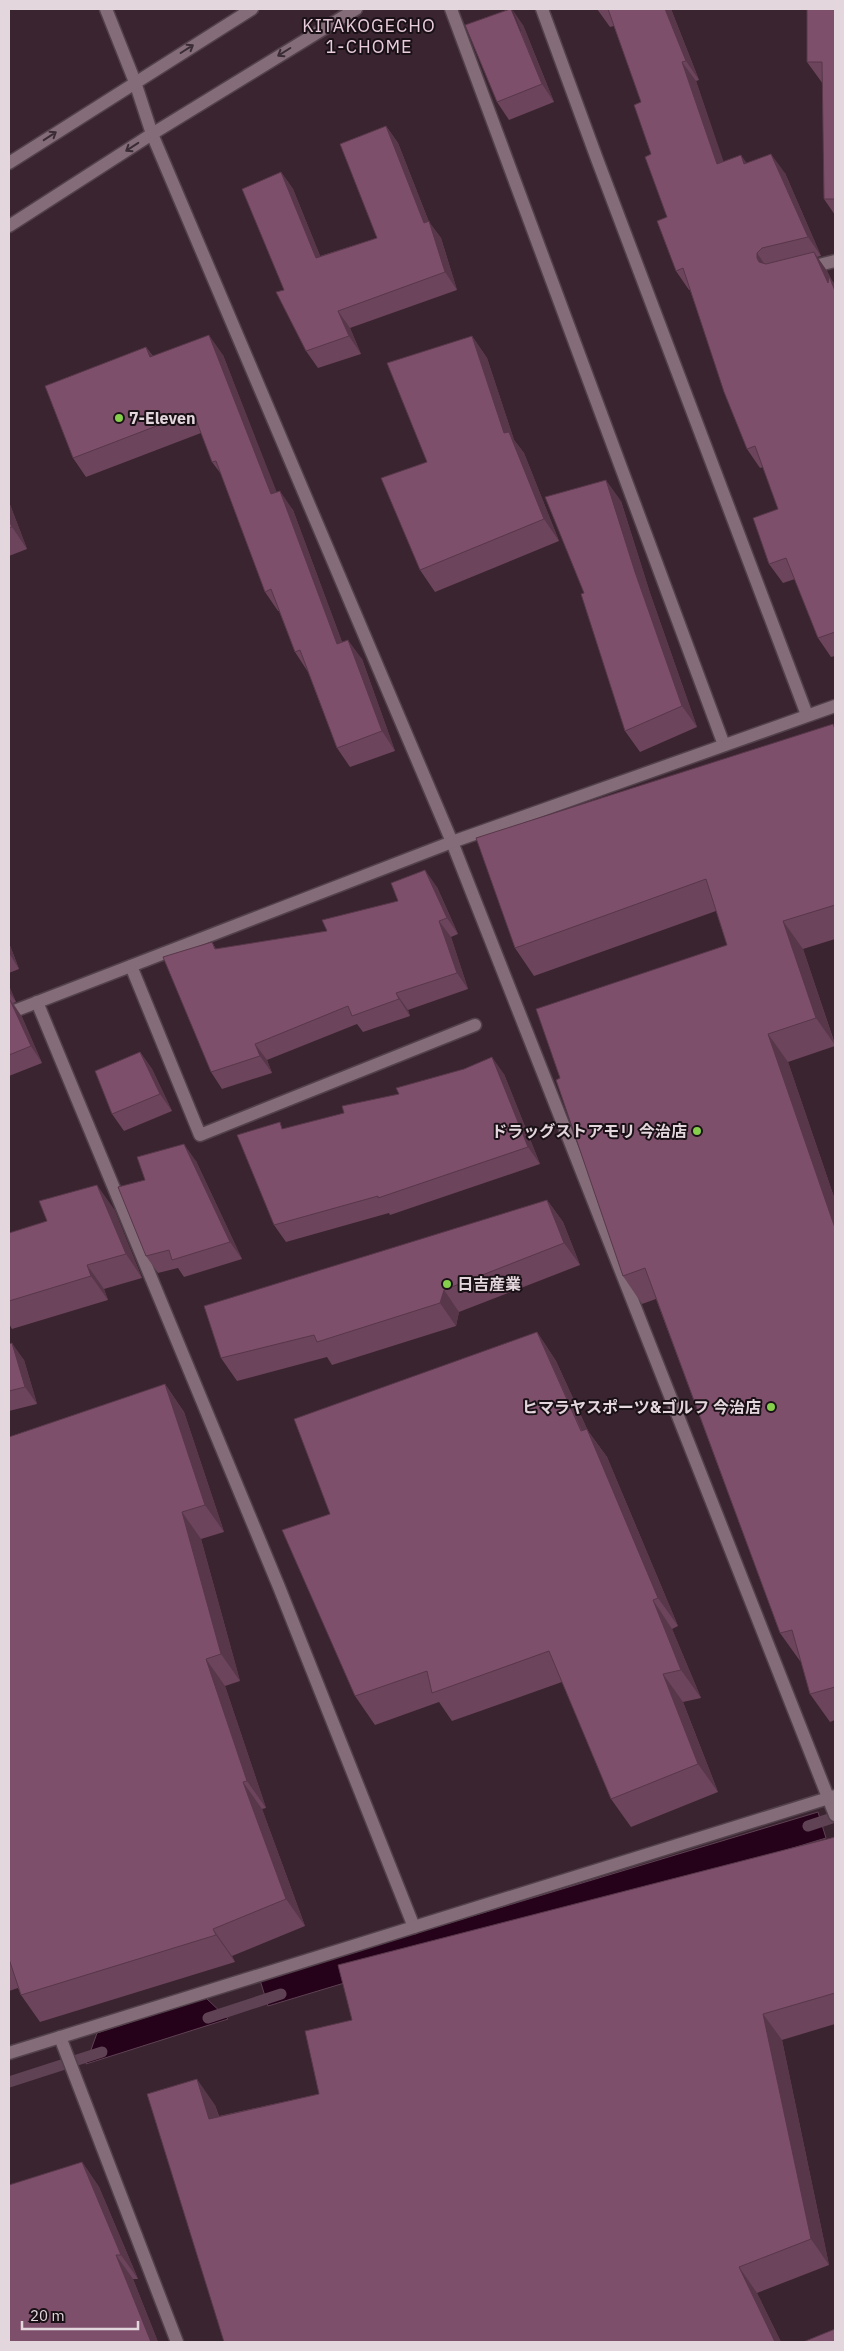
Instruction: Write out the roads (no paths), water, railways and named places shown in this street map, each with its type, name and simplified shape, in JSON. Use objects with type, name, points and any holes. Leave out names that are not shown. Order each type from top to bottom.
[{"type":"street","points":[[106,9],[135,82],[152,134],[452,842],[832,1797],[835,1815]]},
{"type":"street","points":[[9,163],[252,9]]},
{"type":"street","points":[[9,226],[152,134],[356,9]]},
{"type":"street","points":[[451,9],[724,745]]},
{"type":"street","points":[[542,9],[807,715]]},
{"type":"street","points":[[797,270],[835,261]]},
{"type":"street","points":[[9,1013],[452,842],[835,706]]},
{"type":"street","points":[[130,966],[200,1135],[475,1025]]},
{"type":"street","points":[[37,1002],[279,1588],[414,1927]]},
{"type":"street","points":[[9,2053],[832,1797]]},
{"type":"street","points":[[60,2037],[177,2342]]},
{"type":"waterway","points":[[808,1826],[835,1817]]},
{"type":"waterway","points":[[208,2018],[281,1994]]},
{"type":"waterway","points":[[9,2082],[102,2052]]},
{"type":"place","name":"7-Eleven","points":[[119,418]]},
{"type":"place","name":"ドラッグストアモリ 今治店","points":[[697,1131]]},
{"type":"place","name":"日吉産業","points":[[447,1284]]},
{"type":"place","name":"ヒマラヤスポーツ&ゴルフ 今治店","points":[[771,1407]]},
{"type":"district","name":"KITAKOGECHO 1-CHOME","points":[[369,36]]}]
